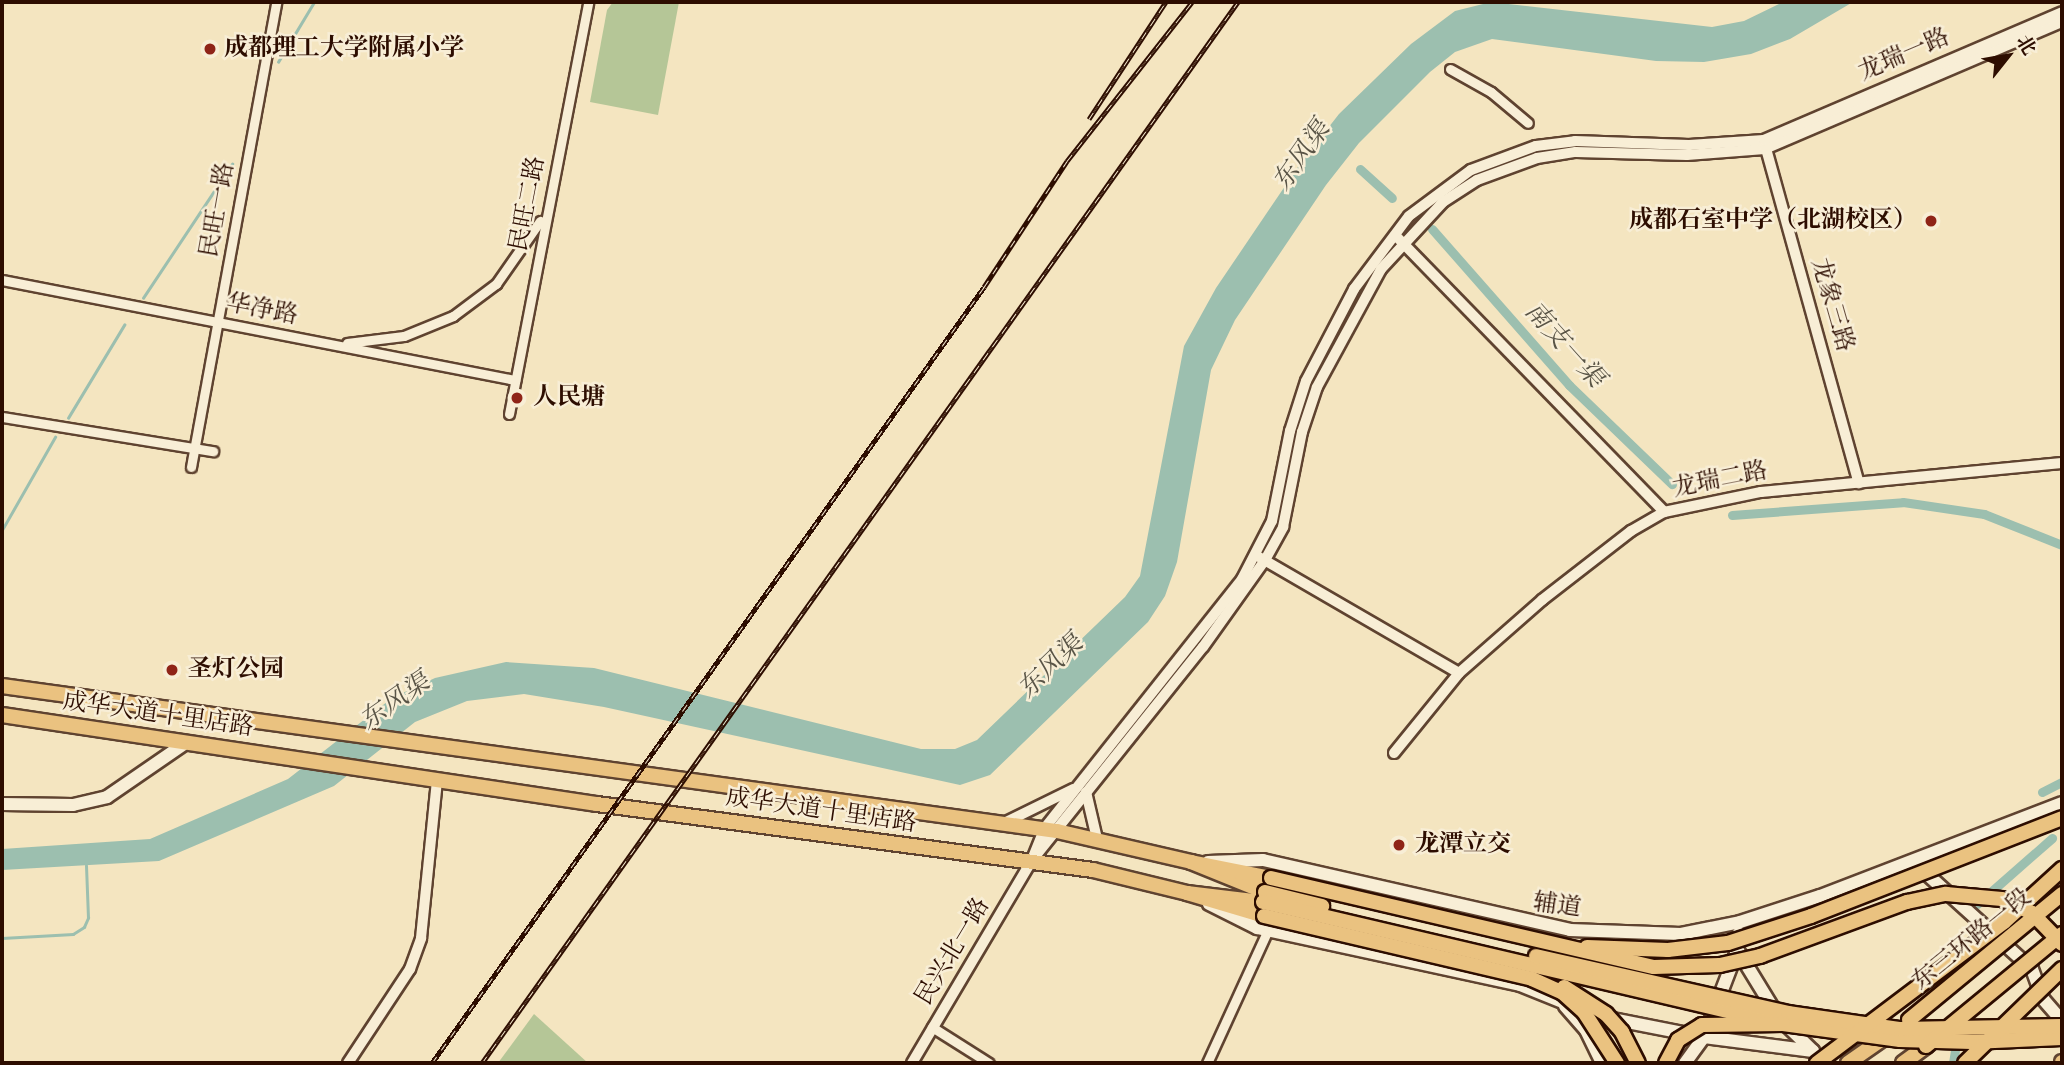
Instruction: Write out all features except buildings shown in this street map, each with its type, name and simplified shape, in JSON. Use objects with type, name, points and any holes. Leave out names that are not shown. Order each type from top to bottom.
[{"type":"main road","name":"成华大道十里店路","points":[[2,685],[343,730],[1050,830],[1191,862],[1265,910]]},
{"type":"main road","name":"成华大道十里店路","points":[[2,715],[437,780],[1093,870],[1265,910]]},
{"type":"main road","points":[[2,804],[73,805],[107,797],[187,742]]},
{"type":"main road","name":"辅道","points":[[1191,862],[1263,860],[1570,930],[1646,935],[1740,922],[1913,862],[2062,803]]},
{"type":"main road","points":[[1559,947],[1668,950],[1728,943],[1786,926],[2062,818]]},
{"type":"main road","points":[[1191,862],[1654,967],[1720,965],[1760,956],[1907,902],[1977,893],[2032,913],[2062,944]]},
{"type":"main road","points":[[1913,862],[2032,969],[2043,999],[2062,1023]]},
{"type":"main road","points":[[1265,910],[1508,982],[1618,1021],[1815,1057],[2036,895],[2062,869]]},
{"type":"main road","points":[[2036,895],[2062,892]]},
{"type":"main road","name":"东三环路一段","points":[[1847,1063],[1909,1020],[2062,892]]},
{"type":"main road","points":[[1265,910],[1788,1013],[1901,1029],[2062,1023]]},
{"type":"main road","points":[[1265,910],[1532,979],[1588,999],[1622,1032],[1637,1063]]},
{"type":"main road","points":[[1265,910],[1783,1024],[1900,1040],[1972,1042],[2062,1038]]},
{"type":"main road","points":[[1685,1063],[1704,1037],[1737,951],[1740,922]]},
{"type":"main road","points":[[1903,1063],[2062,934]]},
{"type":"main road","points":[[1737,951],[1779,1018],[1815,1057],[1825,1063]]},
{"type":"main road","points":[[2032,969],[2062,971]]},
{"type":"main road","points":[[1965,1063],[2062,971]]},
{"type":"main road","points":[[1532,979],[1563,993],[1584,1012],[1618,1063]]},
{"type":"main road","points":[[1562,1003],[1586,1030],[1602,1063]]},
{"type":"main road","points":[[1666,1063],[1678,1040],[1702,1025],[1783,1024]]},
{"type":"street","name":"民旺一路","points":[[191,467],[276,2]]},
{"type":"street","name":"民旺二路","points":[[509,414],[545,212],[588,2]]},
{"type":"street","name":"龙瑞一路","points":[[1765,144],[2062,12]]},
{"type":"street","name":"龙瑞一路","points":[[1765,144],[2062,22]]},
{"type":"street","points":[[1450,69],[1491,92],[1528,123]]},
{"type":"street","points":[[1260,558],[1272,521],[1290,431],[1306,381],[1354,289],[1392,234],[1438,190],[1503,155],[1536,146],[1575,141],[1689,145],[1765,144]]},
{"type":"street","points":[[1260,558],[1283,527],[1302,432],[1317,387],[1357,309],[1402,242],[1443,202],[1477,180],[1537,158],[1584,151],[1687,155],[1765,144]]},
{"type":"street","name":"龙象三路","points":[[1765,144],[1859,483]]},
{"type":"street","points":[[328,343],[404,337],[453,316],[496,284],[518,258],[545,212]]},
{"type":"street","points":[[1392,234],[1664,512]]},
{"type":"street","name":"华净路","points":[[2,280],[515,380]]},
{"type":"street","points":[[2,417],[213,451]]},
{"type":"street","name":"龙瑞二路","points":[[1394,753],[1459,673],[1542,600],[1631,531],[1664,512],[1761,492],[2062,463]]},
{"type":"street","points":[[1260,558],[1459,673]]},
{"type":"street","name":"民兴北一路","points":[[912,1063],[1050,830],[1260,558]]},
{"type":"street","points":[[348,1063],[410,969],[421,938],[437,780]]},
{"type":"street","points":[[1002,824],[1082,789],[1097,839]]},
{"type":"street","points":[[1207,1063],[1265,910]]},
{"type":"street","points":[[932,1027],[989,1063]]},
{"type":"shaded area","points":[[613,2],[679,2],[658,115],[590,102],[607,10]]},
{"type":"shaded area","points":[[534,1014],[588,1063],[498,1063]]},
{"type":"water","name":"东风渠","points":[[1491,2],[1712,27],[1744,21],[1783,2],[1853,2],[1790,39],[1751,54],[1704,62],[1656,61],[1492,39],[1455,52],[1430,72],[1359,143],[1326,185],[1235,320],[1211,370],[1177,562],[1165,596],[1148,622],[990,775],[960,785],[604,707],[524,694],[467,701],[415,722],[334,786],[159,861],[2,870],[2,849],[150,839],[288,779],[392,698],[435,678],[506,662],[594,668],[921,749],[955,749],[977,740],[1125,597],[1140,576],[1184,346],[1216,288],[1300,164],[1339,114],[1411,44],[1455,11]]},
{"type":"waterway","points":[[278,62],[314,2]]},
{"type":"waterway","points":[[143,298],[232,164]]},
{"type":"waterway","name":"南支一渠","points":[[1360,169],[1392,198]]},
{"type":"waterway","name":"南支一渠","points":[[1432,229],[1569,385],[1672,484]]},
{"type":"waterway","points":[[68,418],[124,325]]},
{"type":"waterway","points":[[2,530],[55,437]]},
{"type":"waterway","name":"南支一渠","points":[[1732,515],[1903,502],[1984,514],[2062,545]]},
{"type":"waterway","name":"南支一渠","points":[[2042,792],[2062,782]]},
{"type":"waterway","name":"南支一渠","points":[[1977,904],[2052,838]]},
{"type":"waterway","points":[[2,938],[73,934],[84,927],[88,918],[86,866]]},
{"type":"waterway","name":"南支一渠","points":[[1953,1063],[1957,1038]]},
{"type":"railway","points":[[1089,119],[1166,2]]},
{"type":"railway","points":[[432,1063],[984,287],[1067,161],[1192,2]]},
{"type":"railway","points":[[482,1063],[1238,2]]},
{"type":"place","name":"成都理工大学附属小学","points":[[210,49]]},
{"type":"place","name":"成都石室中学（北湖校区）","points":[[1931,221]]},
{"type":"place","name":"人民塘","points":[[517,398]]},
{"type":"place","name":"圣灯公园","points":[[172,670]]},
{"type":"place","name":"龙潭立交","points":[[1399,845]]}]
